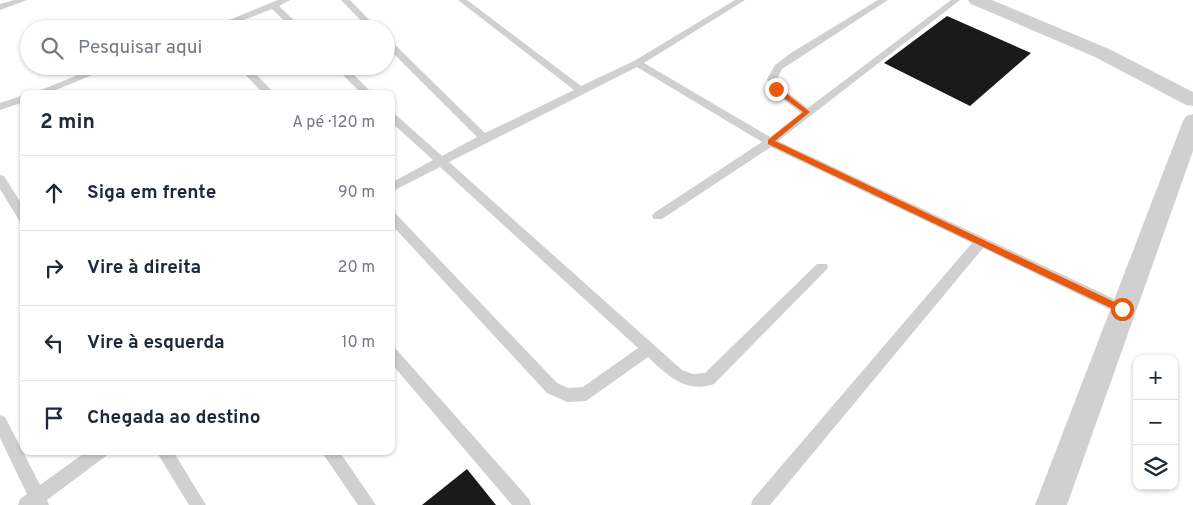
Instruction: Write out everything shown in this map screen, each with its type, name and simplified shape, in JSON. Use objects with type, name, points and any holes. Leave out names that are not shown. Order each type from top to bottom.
[{"type":"street","points":[[977,0],[1102,53],[1193,100]]},
{"type":"street","points":[[1054,504],[1122,309],[1193,120]]},
{"type":"lane","points":[[0,7],[23,0]]},
{"type":"lane","points":[[234,20],[286,0]]},
{"type":"lane","points":[[345,0],[365,20]]},
{"type":"lane","points":[[462,0],[580,91]]},
{"type":"lane","points":[[395,186],[484,138],[637,63],[741,0]]},
{"type":"lane","points":[[807,112],[776,89],[772,79],[778,68],[794,55],[884,0]]},
{"type":"lane","points":[[658,216],[770,142],[956,0]]},
{"type":"lane","points":[[273,5],[289,20]]},
{"type":"lane","points":[[395,50],[484,138]]},
{"type":"lane","points":[[637,63],[770,142],[1122,309]]},
{"type":"lane","points":[[60,90],[91,75]]},
{"type":"lane","points":[[251,75],[266,90]]},
{"type":"lane","points":[[348,75],[364,90]]},
{"type":"lane","points":[[0,107],[20,100]]},
{"type":"lane","points":[[395,120],[677,375],[693,381],[709,379],[822,268]]},
{"type":"lane","points":[[0,179],[20,212]]},
{"type":"lane","points":[[395,220],[552,388],[567,395],[586,394],[648,349]]},
{"type":"lane","points":[[759,505],[981,242]]},
{"type":"lane","points":[[395,358],[523,505]]},
{"type":"lane","points":[[0,422],[35,502],[95,455]]},
{"type":"lane","points":[[167,455],[198,505]]},
{"type":"lane","points":[[332,455],[368,505]]},
{"type":"building","points":[[947,16],[1031,53],[970,106],[884,63]]},
{"type":"building","points":[[467,469],[496,505],[422,505]]},
{"type":"route","points":[[776,89],[807,112],[770,142],[1122,309]]}]
